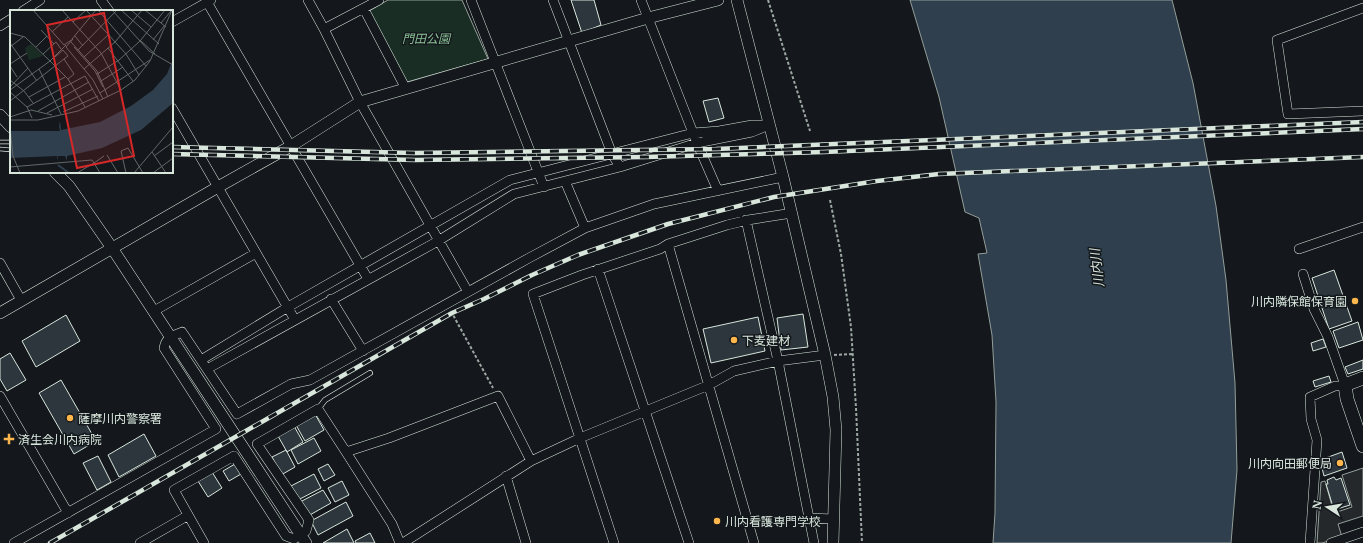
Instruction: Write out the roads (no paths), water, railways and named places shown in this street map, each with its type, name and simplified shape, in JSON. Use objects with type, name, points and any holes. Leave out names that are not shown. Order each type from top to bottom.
[{"type":"main road","points":[[1363,378],[1345,385],[1347,399],[1363,446]]},
{"type":"street","points":[[25,10],[40,0]]},
{"type":"street","points":[[101,0],[108,10]]},
{"type":"street","points":[[308,0],[360,102],[468,292]]},
{"type":"street","points":[[324,29],[364,9],[378,0]]},
{"type":"street","points":[[471,0],[496,62],[537,173],[544,187]]},
{"type":"street","points":[[553,0],[612,154],[620,167]]},
{"type":"street","points":[[641,0],[696,144],[718,191]]},
{"type":"street","points":[[0,313],[218,186],[291,146],[360,102],[648,18],[718,0]]},
{"type":"street","points":[[737,0],[792,213],[825,355],[833,397],[836,430],[833,543]]},
{"type":"street","points":[[173,21],[209,1],[368,279]]},
{"type":"street","points":[[1363,8],[1277,40],[1288,114],[1363,111]]},
{"type":"street","points":[[364,9],[406,89]]},
{"type":"street","points":[[0,26],[10,20]]},
{"type":"street","points":[[173,110],[295,320]]},
{"type":"street","points":[[201,360],[288,307],[510,180],[693,133],[719,131],[752,125],[769,125]]},
{"type":"street","points":[[207,369],[438,241],[514,194],[620,167],[696,144],[752,132],[769,125]]},
{"type":"street","points":[[56,173],[69,186],[112,248],[303,539]]},
{"type":"street","points":[[14,543],[216,429],[164,348],[165,342],[171,337],[182,332],[237,414],[291,384],[310,380],[585,228],[654,204],[783,177]]},
{"type":"street","points":[[566,181],[585,228]]},
{"type":"street","points":[[614,543],[533,294],[598,269],[660,249],[668,244],[727,224],[792,213]]},
{"type":"street","points":[[746,220],[778,361],[814,543]]},
{"type":"street","points":[[1300,249],[1363,227]]},
{"type":"street","points":[[668,244],[754,543]]},
{"type":"street","points":[[154,311],[256,253]]},
{"type":"street","points":[[0,263],[21,300]]},
{"type":"street","points":[[598,269],[689,543]]},
{"type":"street","points":[[1303,274],[1314,309],[1328,337],[1345,385],[1335,386],[1310,397],[1311,419],[1317,440],[1310,543]]},
{"type":"street","points":[[332,299],[362,351]]},
{"type":"street","points":[[303,539],[309,520],[257,444],[318,409],[392,524],[402,543],[531,461],[580,438],[709,385],[734,371],[778,361],[825,355]]},
{"type":"street","points":[[0,396],[68,513]]},
{"type":"street","points":[[346,452],[388,438],[498,396],[531,461]]},
{"type":"street","points":[[204,543],[174,490],[234,456],[286,536],[294,539],[303,539]]},
{"type":"street","points":[[506,476],[526,543]]},
{"type":"street","points":[[140,543],[188,516]]},
{"type":"street","points":[[809,518],[834,519]]},
{"type":"street","points":[[1331,543],[1363,532]]},
{"type":"lane","points":[[318,409],[325,400],[370,373]]},
{"type":"water","name":"川内川","points":[[910,0],[1172,0],[1193,83],[1216,206],[1226,280],[1235,383],[1237,470],[1231,543],[993,543],[995,513],[996,402],[992,335],[978,254],[987,253],[979,218],[965,212],[939,97]]},
{"type":"railway","points":[[173,147],[414,153],[716,149],[1363,122]]},
{"type":"railway","points":[[173,154],[415,160],[645,157],[824,152],[1363,129]]},
{"type":"railway","points":[[0,142],[10,142]]},
{"type":"railway","points":[[0,149],[10,150]]},
{"type":"railway","points":[[50,543],[452,313],[578,255],[668,224],[774,197],[877,181],[939,174],[1363,157]]},
{"type":"place","name":"川内隣保館保育園","points":[[1355,301]]},
{"type":"place","name":"下麦建材","points":[[734,340]]},
{"type":"place","name":"薩摩川内警察署","points":[[70,418]]},
{"type":"place","name":"済生会川内病院","points":[[9,439]]},
{"type":"place","name":"川内向田郵便局","points":[[1340,463]]},
{"type":"place","name":"川内看護専門学校","points":[[717,521]]},
{"type":"park label","name":"門田公園","points":[[426,38]]}]
